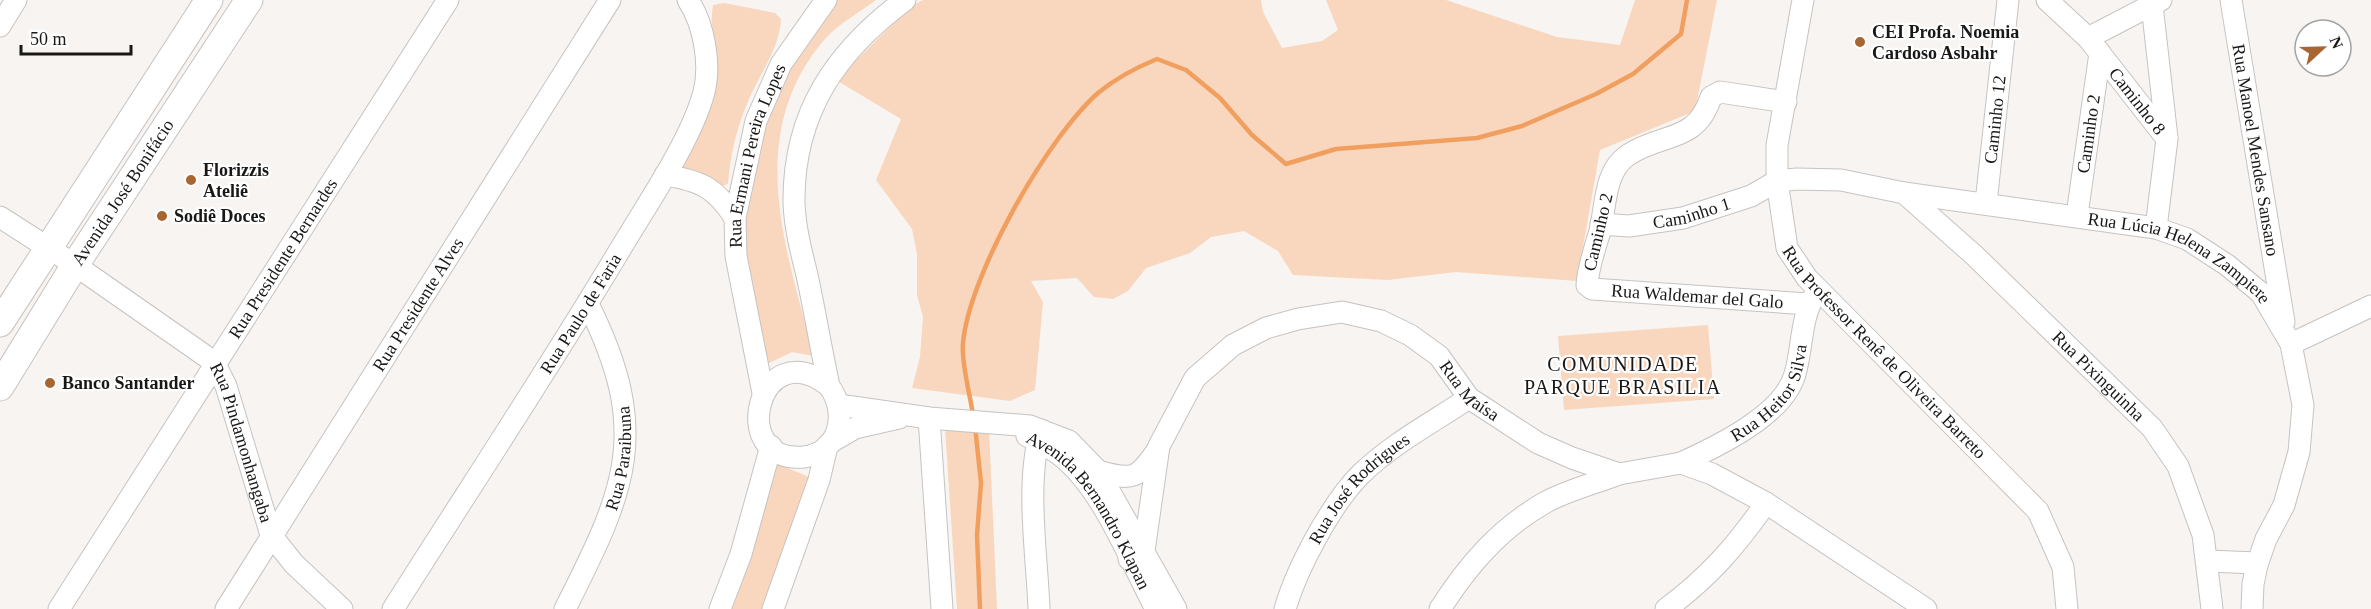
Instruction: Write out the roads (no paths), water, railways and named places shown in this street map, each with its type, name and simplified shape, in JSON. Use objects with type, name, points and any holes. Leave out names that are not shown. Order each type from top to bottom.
[{"type":"main road","name":"Avenida José Bonifácio","points":[[0,323],[46,247],[209,0]]},
{"type":"main road","name":"Avenida José Bonifácio","points":[[0,387],[75,265],[249,0]]},
{"type":"street","points":[[0,26],[16,0]]},
{"type":"street","name":"Rua Presidente Bernardes","points":[[59,609],[214,362],[448,0]]},
{"type":"street","name":"Rua Presidente Alves","points":[[226,609],[610,0]]},
{"type":"street","name":"Rua Ermani Pereira Lopes","points":[[763,393],[736,256],[735,218],[756,121],[781,64],[795,40],[826,0]]},
{"type":"street","points":[[772,609],[819,480],[829,444],[838,431],[839,405],[829,386],[797,233],[794,202],[797,171],[807,125],[832,72],[871,25],[905,0]]},
{"type":"street","name":"Rua Professor Renê de Oliveira Barreto","points":[[1803,0],[1777,145],[1776,181],[1787,248],[1807,278],[1813,297],[2038,511],[2062,567],[2067,609]]},
{"type":"street","name":"Caminho 12","points":[[1986,203],[2008,0]]},
{"type":"street","name":"Caminho 8","points":[[2047,0],[2094,46],[2167,139],[2156,228]]},
{"type":"street","name":"Rua Manoel Mendes Sansano","points":[[2231,0],[2288,340]]},
{"type":"street","points":[[2094,46],[2157,3]]},
{"type":"street","points":[[2157,3],[2167,139]]},
{"type":"street","name":"Rua Paulo de Faria","points":[[393,609],[588,304],[665,175],[704,90],[706,53],[696,4]]},
{"type":"street","name":"Caminho 2","points":[[2077,215],[2094,46]]},
{"type":"street","name":"Caminho 2","points":[[1587,285],[1601,224],[1605,193],[1616,167],[1628,155],[1696,125],[1705,116],[1714,94],[1735,93],[1786,102]]},
{"type":"street","points":[[665,175],[700,183],[721,197],[735,218]]},
{"type":"street","name":"Rua Lúcia Helena Zampiere","points":[[1776,181],[1842,180],[1904,193],[2077,215],[2156,228],[2187,239],[2227,265],[2261,293],[2288,340],[2303,405],[2299,452],[2284,505],[2266,539],[2258,563],[2252,605]]},
{"type":"street","name":"Caminho 1","points":[[1601,224],[1629,226],[1683,218],[1751,196],[1776,181]]},
{"type":"street","name":"Rua Pixinguinha","points":[[1904,193],[1974,255],[2152,428],[2178,466],[2203,535],[2208,561],[2212,609]]},
{"type":"street","name":"Rua Pindamonhangaba","points":[[0,217],[75,265],[214,362],[226,386],[271,535],[294,564],[342,609]]},
{"type":"street","name":"Rua Waldemar del Galo","points":[[1587,285],[1592,289],[1813,297]]},
{"type":"street","name":"Rua Heitor Silva","points":[[1681,463],[1731,440],[1761,417],[1788,390],[1795,374],[1813,297]]},
{"type":"street","name":"Rua Paraibuna","points":[[565,609],[597,547],[612,507],[624,462],[627,432],[620,383],[606,342],[588,304]]},
{"type":"street","points":[[2288,340],[2371,306]]},
{"type":"street","name":"Rua Maísa","points":[[1137,555],[1160,446],[1184,395],[1206,367],[1233,345],[1266,328],[1298,319],[1342,312],[1381,321],[1410,335],[1439,356],[1469,398],[1538,443],[1572,458],[1619,474],[1681,463],[1712,474],[1766,503],[1926,609]]},
{"type":"street","points":[[829,386],[819,378],[794,374],[777,380],[763,393],[757,415],[759,427],[771,446],[789,456],[809,456],[829,444]]},
{"type":"street","name":"Rua José Rodrigues","points":[[1286,609],[1292,586],[1336,505],[1361,474],[1393,448],[1469,398]]},
{"type":"street","name":"Avenida Bernandro Klapan","points":[[839,405],[928,418],[1002,424],[1069,441],[1098,471],[1137,555],[1156,609]]},
{"type":"street","points":[[928,418],[942,609]]},
{"type":"street","name":"Avenida Bernandro Klapan","points":[[829,444],[855,428],[928,418]]},
{"type":"street","points":[[1039,435],[1035,480],[1039,609]]},
{"type":"street","name":"Avenida Bernandro Klapan","points":[[1039,435],[1068,461],[1094,494],[1176,609]]},
{"type":"street","points":[[720,609],[741,554],[771,446]]},
{"type":"street","points":[[1098,471],[1126,478],[1136,476],[1160,446]]},
{"type":"street","points":[[1035,480],[1046,468],[1068,461]]},
{"type":"street","points":[[1440,609],[1488,544],[1513,524],[1548,502],[1619,474]]},
{"type":"street","points":[[1666,609],[1699,585],[1733,549],[1766,503]]},
{"type":"street","points":[[2208,561],[2258,563]]},
{"type":"waterway","points":[[973,415],[964,369],[963,343],[968,315],[995,246],[1034,174],[1056,141],[1098,93],[1126,74],[1157,59],[1186,70],[1220,98],[1252,135],[1286,164],[1336,149],[1477,138],[1522,126],[1596,94],[1633,74],[1681,34],[1687,0]]},
{"type":"waterway","points":[[975,426],[981,483],[977,535],[980,609]]},
{"type":"place","name":"CEI Profa. Noemia Cardoso Asbahr","points":[[1860,42]]},
{"type":"place","name":"Florizzis Ateliê","points":[[191,180]]},
{"type":"place","name":"Sodiê Doces","points":[[162,216]]},
{"type":"place","name":"Banco Santander","points":[[50,383]]},
{"type":"district","name":"COMUNIDADE PARQUE BRASILIA","points":[[1623,376]]}]
